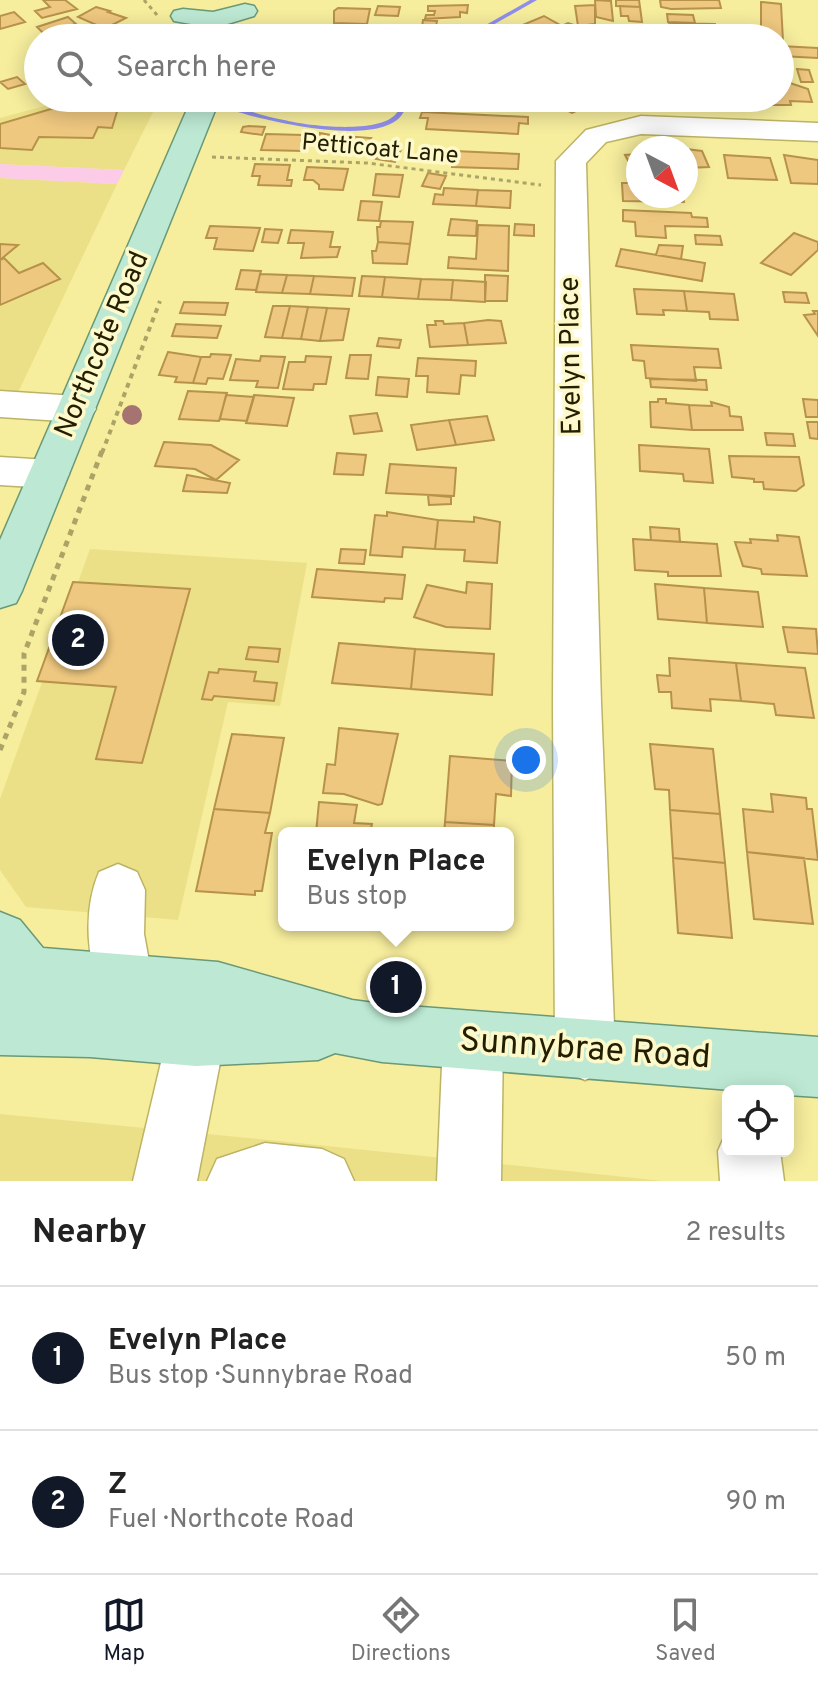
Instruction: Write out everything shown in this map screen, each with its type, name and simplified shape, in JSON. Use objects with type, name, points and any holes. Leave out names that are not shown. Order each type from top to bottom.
[{"type":"main road","points":[[178,7],[214,20],[247,3]]},
{"type":"main road","points":[[239,24],[247,3]]},
{"type":"main road","points":[[178,7],[192,24]]},
{"type":"main road","name":"Northcote Road","points":[[0,591],[200,112]]},
{"type":"main road","name":"Sunnybrae Road","points":[[8,998],[124,983],[218,991],[352,1029]]},
{"type":"main road","name":"Sunnybrae Road","points":[[8,998],[196,1037],[352,1029],[585,1050],[739,1076],[818,1067]]},
{"type":"street","name":"Evelyn Place","points":[[585,1050],[577,703],[571,161],[596,136],[641,125],[818,132]]},
{"type":"street","points":[[0,404],[77,409]]},
{"type":"street","points":[[0,471],[49,474]]},
{"type":"street","points":[[118,890],[116,934],[124,983]]},
{"type":"street","points":[[165,1181],[196,1037]]},
{"type":"street","points":[[469,1181],[473,1042]]},
{"type":"street","points":[[750,1157],[752,1181]]},
{"type":"path","name":"Petticoat Lane","points":[[203,156],[367,163],[553,186]]},
{"type":"path","points":[[0,750],[24,692],[24,654],[164,290]]},
{"type":"shaded area","points":[[24,112],[153,112],[124,170],[0,164],[0,118]]},
{"type":"shaded area","points":[[0,164],[124,170],[117,184],[0,178]]},
{"type":"shaded area","points":[[0,178],[117,184],[13,403],[0,415]]},
{"type":"shaded area","points":[[90,549],[307,563],[280,706],[228,702],[178,920],[26,907],[0,870],[0,799]]},
{"type":"shaded area","points":[[0,1114],[269,1140],[663,1181],[0,1181]]},
{"type":"building","points":[[43,0],[65,0],[77,9],[42,18],[35,11],[50,7]]},
{"type":"building","points":[[595,0],[611,1],[613,21],[596,17]]},
{"type":"building","points":[[616,0],[639,0],[640,7],[616,6]]},
{"type":"building","points":[[660,0],[719,0],[721,8],[671,9],[661,7]]},
{"type":"building","points":[[761,2],[781,4],[782,24],[761,24]]},
{"type":"building","points":[[468,5],[467,13],[460,12],[460,17],[425,19],[426,15],[434,15],[435,11],[428,11],[428,6]]},
{"type":"building","points":[[595,5],[595,24],[578,24],[575,6]]},
{"type":"building","points":[[378,6],[400,7],[398,16],[375,15]]},
{"type":"building","points":[[620,6],[640,7],[642,22],[629,21],[628,16],[621,16]]},
{"type":"building","points":[[96,7],[126,18],[114,24],[94,24],[78,17]]},
{"type":"building","points":[[338,8],[370,9],[367,24],[334,23],[334,11]]},
{"type":"building","points":[[14,12],[25,22],[0,29],[0,16]]},
{"type":"building","points":[[667,14],[693,15],[695,23],[668,22]]},
{"type":"building","points":[[544,16],[558,24],[525,24]]},
{"type":"building","points":[[68,17],[76,24],[46,24]]},
{"type":"building","points":[[423,20],[437,21],[436,24],[422,24]]},
{"type":"building","points":[[794,47],[818,48],[818,58],[794,57]]},
{"type":"building","points":[[797,69],[809,70],[813,82],[801,82]]},
{"type":"building","points":[[17,77],[24,84],[8,89],[0,82]]},
{"type":"building","points":[[794,84],[808,89],[812,102],[794,101]]},
{"type":"building","points":[[41,112],[117,112],[112,128],[98,127],[93,138],[39,137],[32,150],[0,148],[0,124]]},
{"type":"building","points":[[422,112],[528,117],[528,124],[519,123],[518,134],[426,129],[428,118],[420,118]]},
{"type":"building","points":[[243,127],[265,127],[262,135],[241,132]]},
{"type":"building","points":[[320,133],[371,138],[361,151],[325,149],[327,143],[318,143]]},
{"type":"building","points":[[266,134],[303,135],[301,141],[306,142],[304,151],[261,150]]},
{"type":"building","points":[[382,147],[401,150],[395,162],[376,159]]},
{"type":"building","points":[[698,150],[702,151],[709,167],[698,167]]},
{"type":"building","points":[[454,151],[519,154],[518,169],[452,167]]},
{"type":"building","points":[[724,155],[770,158],[777,180],[728,178]]},
{"type":"building","points":[[784,155],[818,160],[818,184],[791,183]]},
{"type":"building","points":[[255,164],[290,165],[287,180],[292,180],[291,186],[258,185],[260,176],[252,176]]},
{"type":"building","points":[[307,167],[348,169],[343,190],[319,189],[313,180],[304,180]]},
{"type":"building","points":[[428,173],[446,176],[440,189],[422,186]]},
{"type":"building","points":[[376,174],[403,175],[399,197],[373,195]]},
{"type":"building","points":[[622,183],[626,183],[626,201],[623,201]]},
{"type":"building","points":[[444,188],[478,190],[476,206],[433,204],[435,194],[443,195]]},
{"type":"building","points":[[478,190],[511,191],[510,208],[476,206]]},
{"type":"building","points":[[361,201],[382,202],[379,221],[358,220]]},
{"type":"building","points":[[623,210],[691,213],[692,217],[707,218],[708,227],[665,226],[666,238],[636,236],[635,222],[623,221]]},
{"type":"building","points":[[451,219],[477,221],[476,236],[448,235]]},
{"type":"building","points":[[381,221],[413,222],[410,244],[378,242],[377,227],[380,227]]},
{"type":"building","points":[[515,224],[534,225],[534,236],[514,235]]},
{"type":"building","points":[[478,225],[509,226],[508,271],[448,268],[449,257],[476,259]]},
{"type":"building","points":[[210,226],[260,228],[253,251],[214,249],[217,238],[206,238]]},
{"type":"building","points":[[265,229],[282,230],[278,243],[262,242]]},
{"type":"building","points":[[291,230],[333,232],[330,247],[340,247],[337,257],[301,258],[304,243],[288,243]]},
{"type":"building","points":[[794,233],[818,242],[818,250],[791,275],[761,263]]},
{"type":"building","points":[[695,235],[720,236],[722,245],[696,244]]},
{"type":"building","points":[[378,242],[410,244],[407,264],[373,263],[372,251],[376,251]]},
{"type":"building","points":[[0,244],[18,245],[0,260]]},
{"type":"building","points":[[659,245],[683,246],[681,259],[656,255]]},
{"type":"building","points":[[621,249],[705,263],[702,281],[616,266]]},
{"type":"building","points":[[4,258],[19,273],[43,263],[60,279],[0,305],[0,260]]},
{"type":"building","points":[[241,270],[261,271],[256,290],[236,289]]},
{"type":"building","points":[[260,274],[287,275],[282,293],[256,292]]},
{"type":"building","points":[[287,275],[314,276],[310,294],[282,293]]},
{"type":"building","points":[[485,275],[508,276],[507,301],[485,301]]},
{"type":"building","points":[[314,276],[355,278],[352,296],[310,294]]},
{"type":"building","points":[[362,276],[385,277],[382,297],[359,296]]},
{"type":"building","points":[[385,277],[421,279],[418,299],[382,297]]},
{"type":"building","points":[[421,279],[453,280],[451,300],[418,299]]},
{"type":"building","points":[[453,280],[486,282],[485,302],[451,300]]},
{"type":"building","points":[[634,289],[684,291],[687,311],[663,310],[664,315],[637,314]]},
{"type":"building","points":[[684,291],[734,294],[738,320],[710,319],[709,312],[687,311]]},
{"type":"building","points":[[783,292],[806,293],[809,303],[785,302]]},
{"type":"building","points":[[184,302],[228,303],[225,315],[180,313]]},
{"type":"building","points":[[273,306],[290,306],[282,338],[265,337]]},
{"type":"building","points":[[290,306],[308,307],[301,339],[282,338]]},
{"type":"building","points":[[308,307],[327,308],[320,341],[301,339]]},
{"type":"building","points":[[327,308],[349,309],[343,340],[320,341]]},
{"type":"building","points":[[813,311],[818,311],[818,336],[804,315],[815,314]]},
{"type":"building","points":[[435,321],[464,323],[468,345],[430,347],[427,325],[436,325]]},
{"type":"building","points":[[501,321],[506,343],[468,345],[464,323]]},
{"type":"building","points":[[176,324],[221,326],[217,338],[172,336]]},
{"type":"building","points":[[379,338],[401,340],[399,348],[377,346]]},
{"type":"building","points":[[631,345],[718,349],[721,368],[694,367],[696,381],[646,378],[644,361],[633,360]]},
{"type":"building","points":[[168,352],[201,357],[193,383],[175,382],[177,377],[159,375]]},
{"type":"building","points":[[211,354],[231,355],[223,379],[208,378],[206,384],[193,383],[201,357],[210,357]]},
{"type":"building","points":[[350,355],[371,355],[368,379],[346,378]]},
{"type":"building","points":[[261,356],[285,357],[278,388],[256,387],[258,381],[230,380],[236,359],[260,361]]},
{"type":"building","points":[[306,356],[331,357],[326,384],[314,384],[313,390],[283,389],[289,362],[305,362]]},
{"type":"building","points":[[418,358],[476,361],[475,376],[461,375],[459,394],[427,392],[428,376],[416,376]]},
{"type":"building","points":[[378,377],[409,379],[407,397],[376,395]]},
{"type":"building","points":[[650,379],[706,380],[707,390],[651,387]]},
{"type":"building","points":[[188,391],[227,393],[219,421],[179,419]]},
{"type":"building","points":[[226,395],[254,397],[247,421],[220,419]]},
{"type":"building","points":[[254,395],[294,398],[287,426],[246,423]]},
{"type":"building","points":[[658,399],[666,399],[666,403],[689,405],[692,430],[651,427],[650,402],[658,402]]},
{"type":"building","points":[[803,399],[818,400],[818,417],[806,417]]},
{"type":"building","points":[[711,402],[729,407],[730,416],[741,417],[743,430],[692,430],[689,405],[712,406]]},
{"type":"building","points":[[377,413],[382,431],[354,434],[350,416]]},
{"type":"building","points":[[487,416],[494,440],[456,445],[449,420]]},
{"type":"building","points":[[449,420],[456,445],[417,450],[411,425]]},
{"type":"building","points":[[807,422],[818,422],[818,439],[810,438]]},
{"type":"building","points":[[765,433],[793,434],[795,446],[767,445]]},
{"type":"building","points":[[164,442],[211,445],[239,460],[216,480],[195,469],[155,466]]},
{"type":"building","points":[[639,445],[709,449],[713,483],[684,481],[683,474],[640,471]]},
{"type":"building","points":[[337,453],[366,455],[363,475],[334,474]]},
{"type":"building","points":[[729,456],[799,457],[804,485],[796,491],[764,489],[763,482],[732,477]]},
{"type":"building","points":[[390,464],[456,468],[454,496],[386,493]]},
{"type":"building","points":[[187,475],[230,483],[227,493],[183,491]]},
{"type":"building","points":[[428,495],[451,497],[451,504],[429,505]]},
{"type":"building","points":[[387,512],[438,520],[435,549],[403,547],[402,557],[370,555],[375,515],[387,516]]},
{"type":"building","points":[[474,517],[500,522],[497,563],[464,561],[465,550],[435,549],[438,520],[474,522]]},
{"type":"building","points":[[650,527],[679,529],[680,542],[651,540]]},
{"type":"building","points":[[777,535],[799,537],[807,576],[762,574],[761,569],[743,566],[735,542],[751,543],[750,539],[778,541]]},
{"type":"building","points":[[633,539],[717,544],[721,576],[668,576],[668,572],[635,570]]},
{"type":"building","points":[[341,549],[366,550],[364,564],[339,563]]},
{"type":"building","points":[[317,569],[405,575],[402,599],[385,598],[384,602],[312,597]]},
{"type":"building","points":[[73,582],[190,589],[142,763],[96,759],[116,687],[37,681]]},
{"type":"building","points":[[467,582],[492,584],[490,629],[446,627],[414,617],[427,585],[466,593]]},
{"type":"building","points":[[655,584],[704,588],[707,623],[658,619]]},
{"type":"building","points":[[704,588],[758,592],[763,627],[707,623]]},
{"type":"building","points":[[783,627],[816,629],[818,654],[788,652]]},
{"type":"building","points":[[339,643],[415,649],[411,689],[332,683]]},
{"type":"building","points":[[249,647],[280,649],[278,662],[246,659]]},
{"type":"building","points":[[415,649],[494,654],[492,695],[411,689]]},
{"type":"building","points":[[669,658],[736,663],[741,701],[710,699],[711,711],[672,708],[671,692],[659,692],[657,675],[670,676]]},
{"type":"building","points":[[736,663],[805,668],[814,718],[776,715],[774,704],[741,701]]},
{"type":"building","points":[[219,669],[256,672],[254,681],[277,683],[274,701],[214,696],[212,700],[202,699],[209,672],[218,673]]},
{"type":"building","points":[[339,728],[398,734],[382,804],[344,794],[323,793],[327,764],[335,765]]},
{"type":"building","points":[[232,734],[284,738],[270,813],[214,809]]},
{"type":"building","points":[[650,744],[713,749],[720,814],[670,810],[669,790],[655,789]]},
{"type":"building","points":[[450,756],[512,761],[511,796],[496,794],[494,825],[445,822]]},
{"type":"building","points":[[771,794],[806,798],[807,809],[812,809],[818,860],[747,852],[743,809],[773,812]]},
{"type":"building","points":[[319,802],[357,805],[354,823],[372,824],[371,827],[317,827]]},
{"type":"building","points":[[214,809],[270,813],[265,833],[272,833],[262,891],[255,891],[255,895],[196,891]]},
{"type":"building","points":[[670,810],[720,814],[725,863],[673,858]]},
{"type":"building","points":[[445,822],[494,825],[494,827],[445,827]]},
{"type":"building","points":[[747,852],[804,858],[813,924],[754,919]]},
{"type":"building","points":[[673,858],[725,863],[732,938],[678,933]]},
{"type":"waterway","points":[[491,24],[534,0]]},
{"type":"waterway","points":[[246,112],[323,128],[372,127],[385,124],[400,112]]},
{"type":"place","name":"Z","points":[[78,640]]},
{"type":"place","name":"Evelyn Place","points":[[396,987]]}]
